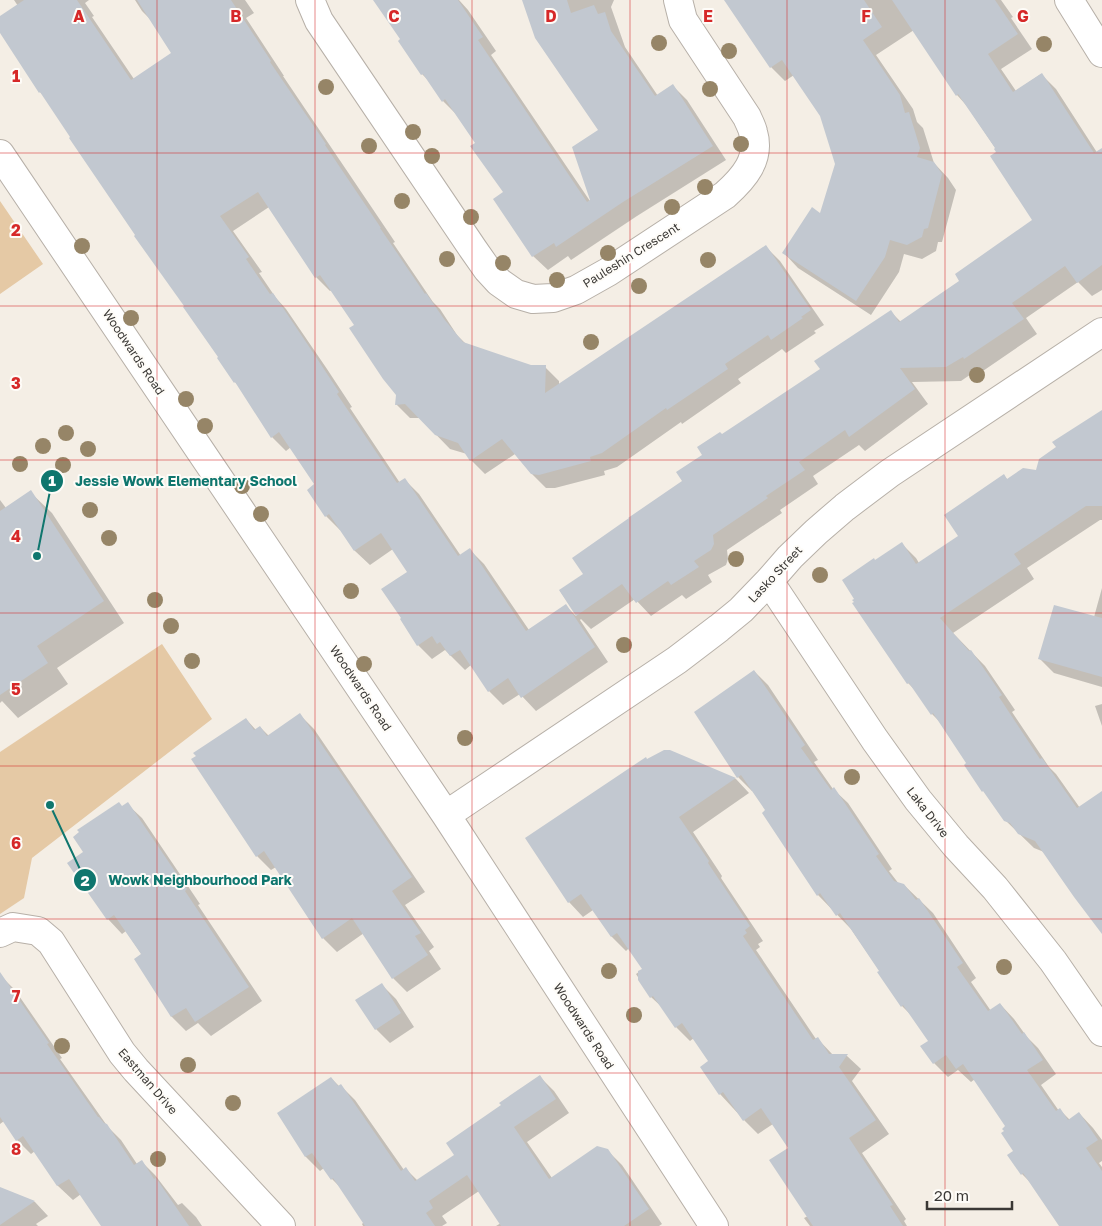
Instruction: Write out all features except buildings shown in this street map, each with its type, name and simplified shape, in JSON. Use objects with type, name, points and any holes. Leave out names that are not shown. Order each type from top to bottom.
[{"type":"street","name":"Pauleshin Crescent","points":[[310,0],[319,21],[487,269],[499,282],[516,294],[533,299],[553,298],[576,290],[608,272],[725,195],[740,182],[750,167],[756,150],[754,133],[747,117],[683,20],[678,0]]},
{"type":"street","points":[[1069,0],[1102,53]]},
{"type":"street","name":"Woodwards Road","points":[[0,154],[446,815],[714,1226]]},
{"type":"street","name":"Lasko Street","points":[[446,815],[677,660],[741,610],[790,557],[845,507],[890,474],[1102,332]]},
{"type":"street","name":"Laka Drive","points":[[769,581],[875,740],[918,800],[956,846],[995,888],[1053,961],[1102,1032]]},
{"type":"street","name":"Eastman Drive","points":[[0,933],[13,928],[38,931],[51,942],[122,1053],[281,1226]]},
{"type":"shaded area","points":[[0,201],[43,264],[0,294]]},
{"type":"shaded area","points":[[162,644],[212,719],[32,858],[24,898],[0,914],[0,752]]},
{"type":"place","name":"Jessie Wowk Elementary School","points":[[37,556]]},
{"type":"place","name":"Wowk Neighbourhood Park","points":[[50,805]]}]
